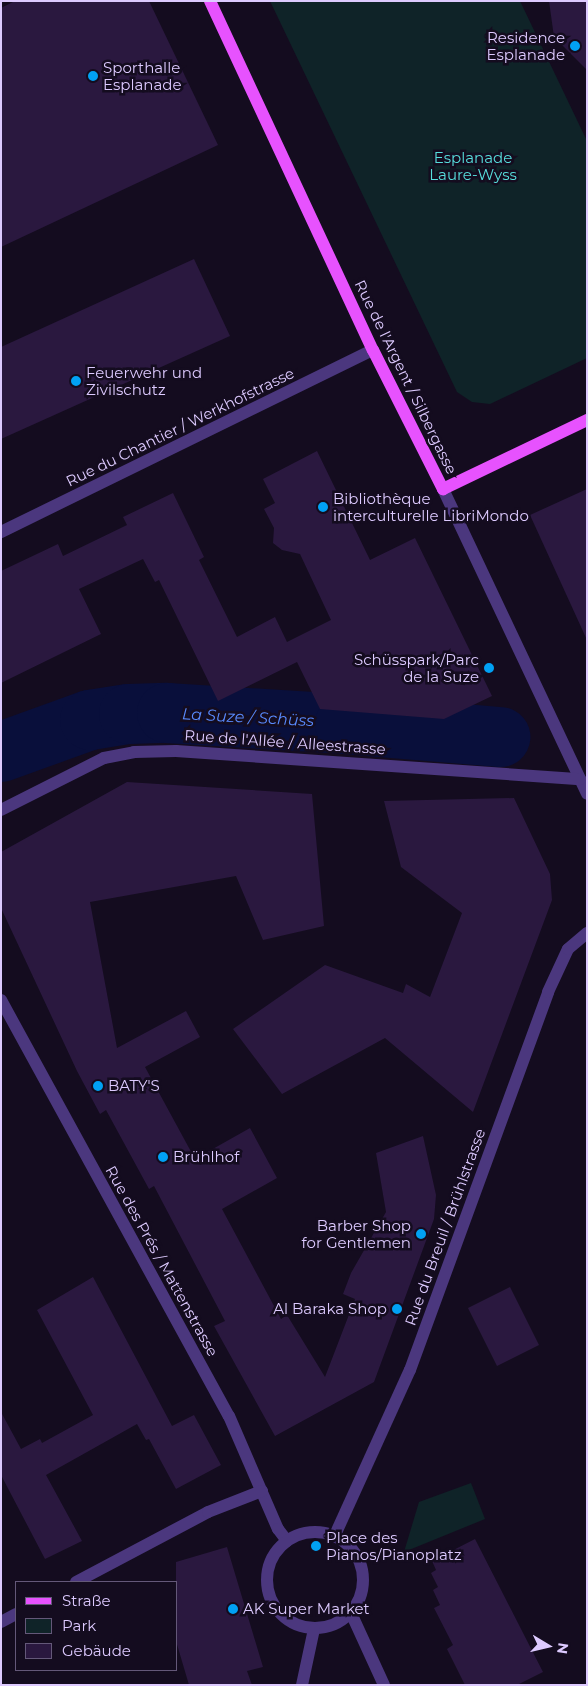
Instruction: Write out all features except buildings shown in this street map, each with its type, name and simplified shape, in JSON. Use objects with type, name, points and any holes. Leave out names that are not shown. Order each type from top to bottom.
[{"type":"main road","name":"Rue de l'Argent / Silbergasse","points":[[210,1],[373,350],[443,490]]},
{"type":"main road","points":[[443,490],[587,420]]},
{"type":"street","name":"Rue du Chantier / Werkhofstrasse","points":[[1,532],[373,350]]},
{"type":"street","name":"Rue de l'Argent / Silbergasse","points":[[443,490],[587,794]]},
{"type":"street","name":"Rue de l'Allée / Alleestrasse","points":[[1,810],[104,758],[134,752],[176,751],[580,780]]},
{"type":"street","name":"Rue du Breuil / Brühlstrasse","points":[[335,1536],[410,1370],[548,992],[568,949],[587,933]]},
{"type":"street","name":"Rue des Prés / Mattenstrasse","points":[[1,1000],[229,1416],[278,1529],[287,1541]]},
{"type":"street","points":[[78,1581],[208,1512],[262,1491]]},
{"type":"street","points":[[310,1532],[335,1536],[355,1552],[364,1577],[359,1602],[352,1613],[341,1622],[314,1629],[286,1619],[269,1595],[269,1565],[287,1541],[310,1532]]},
{"type":"street","points":[[352,1613],[384,1685]]},
{"type":"street","points":[[1,1622],[15,1615]]},
{"type":"street","points":[[302,1685],[314,1629]]},
{"type":"green space","name":"Esplanade Laure-Wyss","points":[[270,1],[520,1],[587,141],[587,358],[490,404],[472,402],[457,392]]},
{"type":"green space","points":[[471,1483],[485,1519],[404,1552],[419,1502]]},
{"type":"waterway","name":"La Suze / Schüss","points":[[1,752],[90,720],[129,714],[167,713],[345,724],[500,737]]},
{"type":"place","name":"Residence Esplanade","points":[[575,46]]},
{"type":"place","name":"Sporthalle Esplanade","points":[[93,76]]},
{"type":"place","name":"Feuerwehr und Zivilschutz","points":[[76,381]]},
{"type":"place","name":"Bibliothèque interculturelle LibriMondo","points":[[323,507]]},
{"type":"place","name":"Schüsspark/Parc de la Suze","points":[[489,668]]},
{"type":"place","name":"BATY'S","points":[[98,1086]]},
{"type":"place","name":"Brühlhof","points":[[163,1157]]},
{"type":"place","name":"Barber Shop for Gentlemen","points":[[421,1234]]},
{"type":"place","name":"Al Baraka Shop","points":[[397,1309]]},
{"type":"place","name":"Place des Pianos/Pianoplatz","points":[[316,1546]]},
{"type":"place","name":"AK Super Market","points":[[233,1609]]}]
